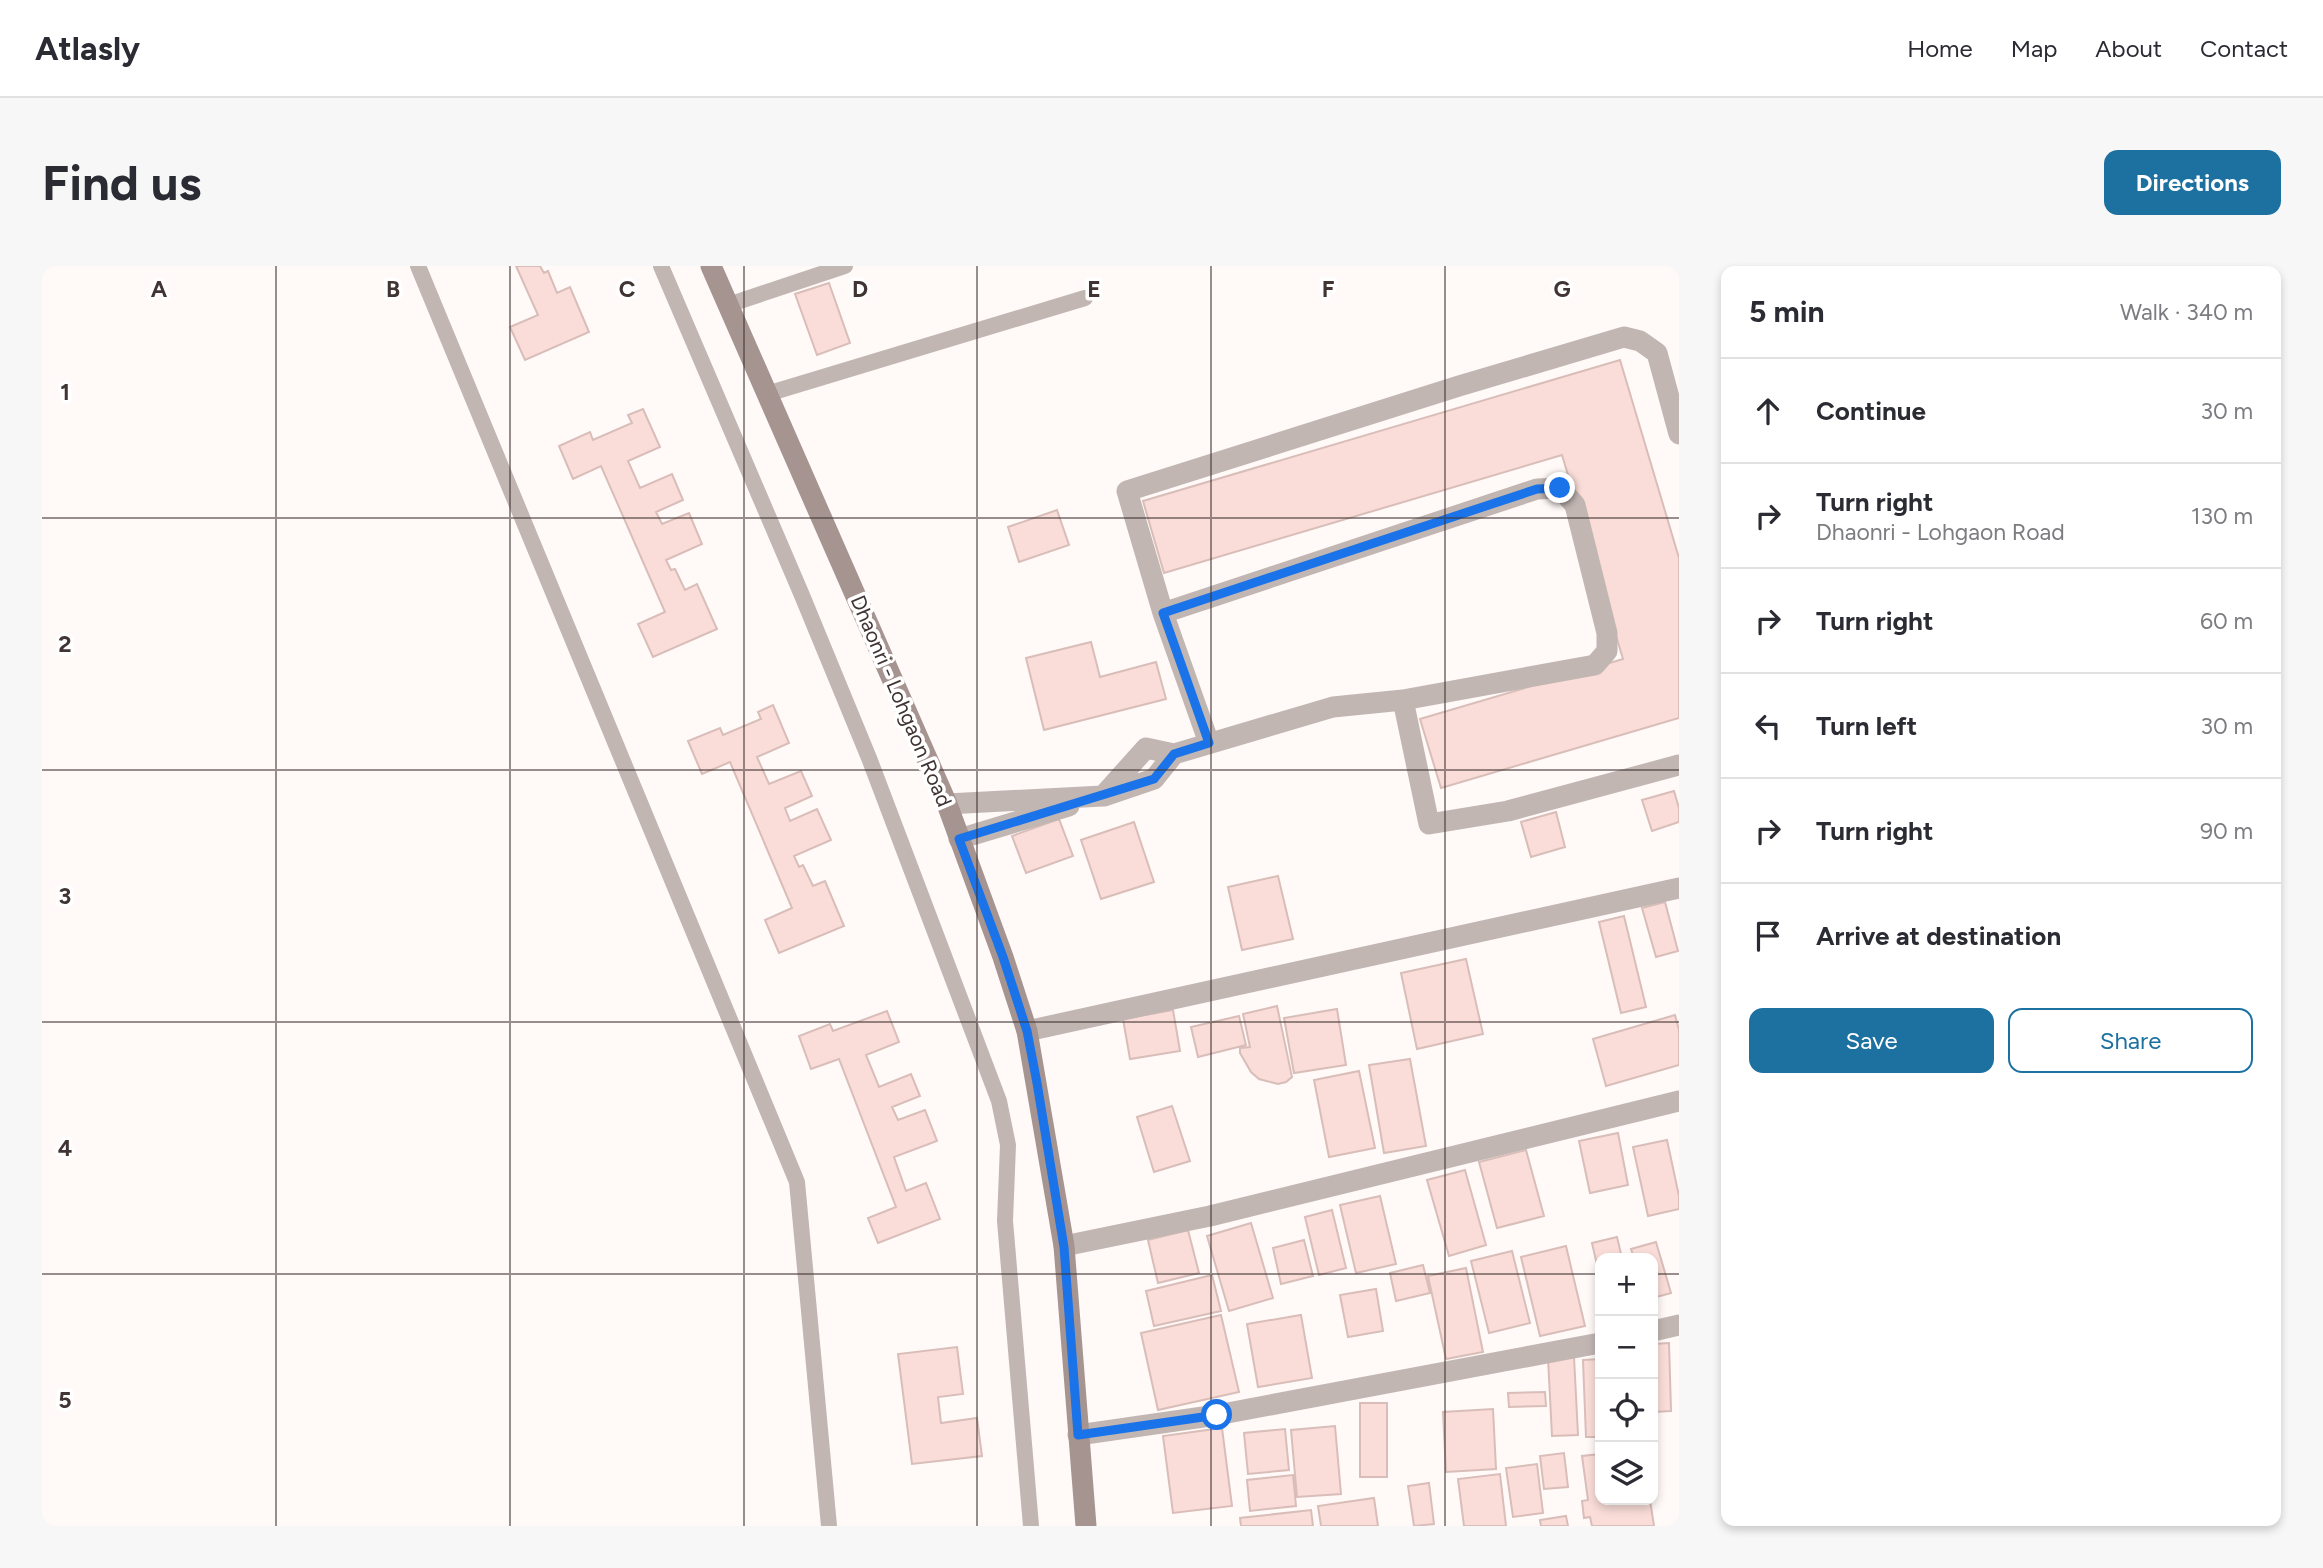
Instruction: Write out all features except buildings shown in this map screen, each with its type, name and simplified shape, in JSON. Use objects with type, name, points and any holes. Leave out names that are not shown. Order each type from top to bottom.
[{"type":"main road","name":"Dhaonri - Lohgaon Road","points":[[711,266],[947,804],[1027,1031],[1064,1247],[1086,1526]]},
{"type":"street","points":[[1209,743],[1163,613],[1127,491],[1624,337],[1640,341],[1657,354],[1679,434]]},
{"type":"street","points":[[959,839],[1103,796],[1146,748],[1174,754],[1333,707],[1403,700],[1595,665],[1607,651],[1607,632],[1575,505],[1560,488],[1537,489],[1163,613]]},
{"type":"street","points":[[1403,700],[1429,824],[1508,811],[1679,765]]},
{"type":"street","points":[[947,804],[1103,796]]},
{"type":"street","points":[[1027,1031],[1679,888]]},
{"type":"street","points":[[1064,1247],[1210,1216],[1679,1101]]},
{"type":"street","points":[[1658,1330],[1679,1325]]},
{"type":"street","points":[[1078,1435],[1217,1415],[1595,1344]]},
{"type":"lane","points":[[418,266],[797,1182],[829,1526]]},
{"type":"lane","points":[[661,266],[863,745],[999,1101],[1008,1144],[1005,1222],[1031,1526]]},
{"type":"lane","points":[[728,304],[845,266]]},
{"type":"lane","points":[[767,394],[1085,298]]},
{"type":"route","points":[[1217,1415],[1078,1435],[1064,1247],[1027,1031],[959,839],[1154,779],[1174,754],[1209,743],[1163,613],[1537,489],[1560,488]]}]
